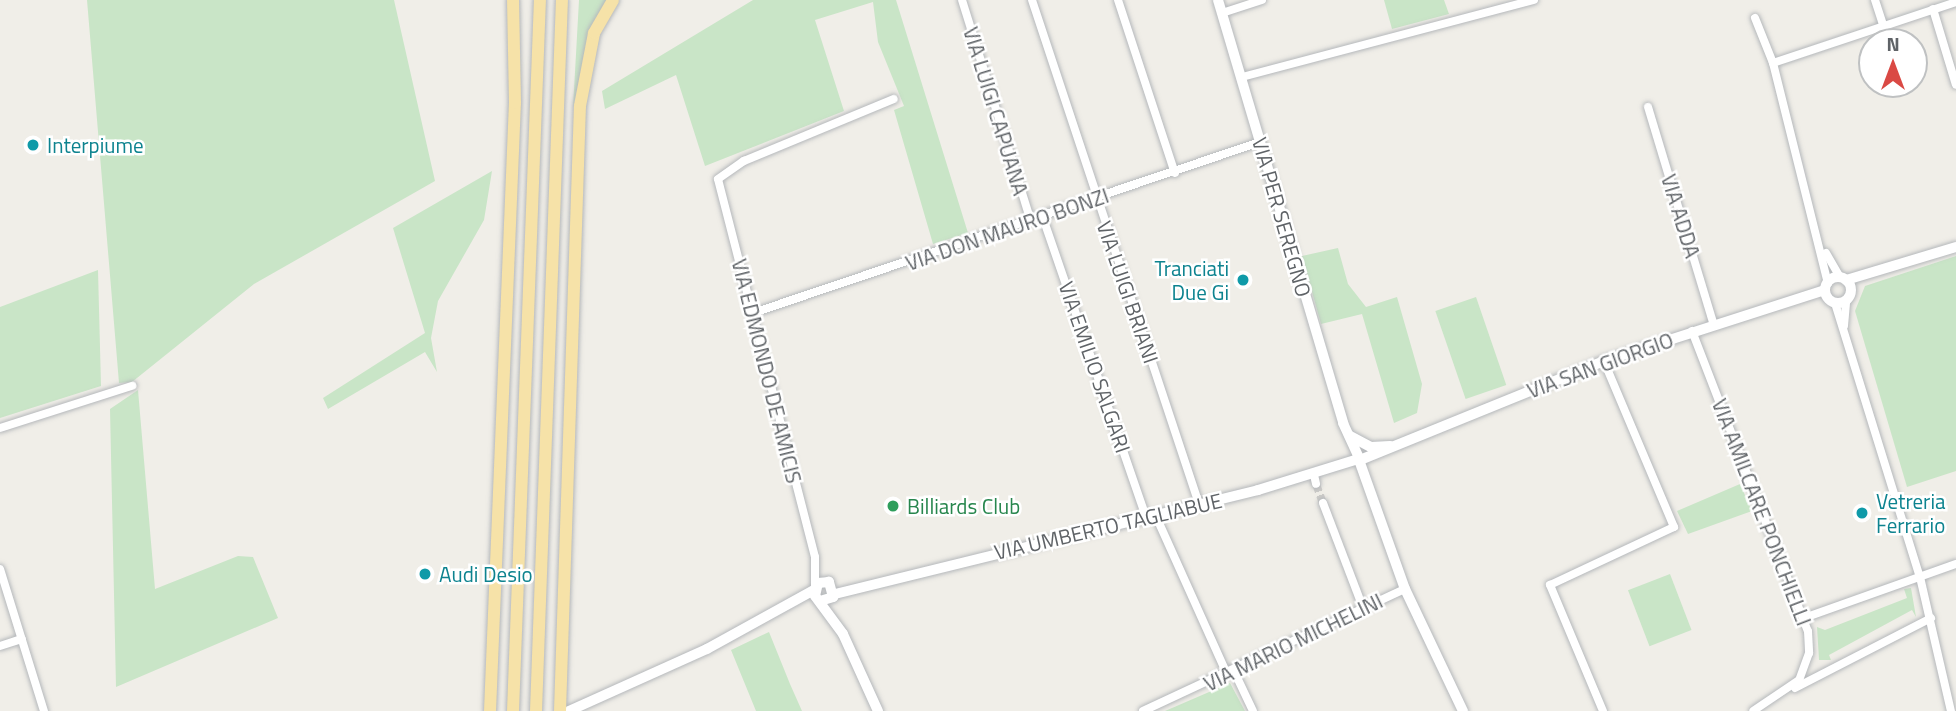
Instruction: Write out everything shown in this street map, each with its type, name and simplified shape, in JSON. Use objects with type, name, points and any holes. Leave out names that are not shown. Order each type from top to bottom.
[{"type":"highway","points":[[490,711],[515,103],[513,0]]},
{"type":"highway","points":[[513,711],[540,0]]},
{"type":"highway","points":[[561,711],[580,106],[594,33],[613,0]]},
{"type":"highway","points":[[536,711],[563,4]]},
{"type":"street","name":"VIA LUIGI CAPUANA","points":[[962,0],[1031,221]]},
{"type":"street","name":"VIA LUIGI BRIANI","points":[[1031,0],[1095,199],[1199,504]]},
{"type":"street","points":[[1118,0],[1175,173]]},
{"type":"street","name":"VIA PER SEREGNO","points":[[1218,0],[1348,433],[1363,455],[1364,478],[1405,589],[1463,711]]},
{"type":"street","points":[[1222,13],[1262,0]]},
{"type":"street","points":[[1242,77],[1534,0]]},
{"type":"street","points":[[1875,0],[1883,24]]},
{"type":"street","points":[[1773,63],[1883,24],[1956,2]]},
{"type":"street","points":[[1933,9],[1956,85]]},
{"type":"street","points":[[1755,18],[1773,63],[1824,250],[1829,294],[1844,329],[1920,577],[1951,711]]},
{"type":"street","name":"VIA EDMONDO DE AMICIS","points":[[816,594],[816,563],[718,179],[744,161],[894,99]]},
{"type":"street","name":"VIA ADDA","points":[[1647,107],[1714,325]]},
{"type":"street","name":"VIA DON MAURO BONZI","points":[[753,313],[1043,218],[1260,142]]},
{"type":"street","name":"VIA EMILIO SALGARI","points":[[1043,218],[1151,516],[1253,711]]},
{"type":"street","name":"VIA SAN GIORGIO","points":[[1829,294],[1846,282],[1956,247]]},
{"type":"street","points":[[1824,250],[1846,282],[1844,329]]},
{"type":"street","name":"VIA SAN GIORGIO","points":[[1363,455],[1399,444],[1604,362],[1692,331],[1805,295],[1829,294],[1846,301]]},
{"type":"street","name":"VIA AMILCARE PONCHIELLI","points":[[1692,331],[1804,618],[1810,653],[1789,691]]},
{"type":"street","points":[[1603,711],[1550,585],[1674,527],[1604,362]]},
{"type":"street","points":[[0,428],[132,386]]},
{"type":"street","name":"VIA UMBERTO TAGLIABUE","points":[[832,589],[1315,479],[1363,455]]},
{"type":"street","points":[[1324,503],[1363,608]]},
{"type":"street","name":"VIA EDMONDO DE AMICIS","points":[[816,563],[832,589]]},
{"type":"street","points":[[1804,618],[1956,564]]},
{"type":"street","points":[[0,569],[44,711]]},
{"type":"street","points":[[569,711],[793,603],[832,589]]},
{"type":"street","points":[[816,594],[832,589]]},
{"type":"street","points":[[832,589],[843,634]]},
{"type":"street","name":"VIA MARIO MICHELINI","points":[[1143,711],[1231,673],[1405,589]]},
{"type":"street","points":[[816,594],[843,634],[878,711]]},
{"type":"street","points":[[1752,711],[1931,618]]},
{"type":"street","points":[[0,646],[22,639]]},
{"type":"green space","points":[[87,0],[394,0],[435,181],[254,284],[132,382],[119,383]]},
{"type":"green space","points":[[579,0],[607,0],[587,43],[573,108]]},
{"type":"green space","points":[[753,0],[896,0],[968,233],[933,244],[894,110],[904,106],[878,42],[873,2],[815,20],[844,111],[705,166],[676,75],[605,109],[602,91]]},
{"type":"green space","points":[[1384,0],[1444,0],[1449,14],[1392,29]]},
{"type":"green space","points":[[492,171],[484,220],[438,301],[431,338],[437,372],[425,352],[328,409],[323,398],[425,333],[393,228]]},
{"type":"green space","points":[[1338,248],[1348,284],[1366,307],[1397,297],[1422,384],[1417,413],[1394,423],[1362,314],[1321,324],[1302,256]]},
{"type":"green space","points":[[1956,256],[1956,471],[1907,487],[1855,311],[1865,286]]},
{"type":"green space","points":[[98,270],[101,386],[0,418],[0,307]]},
{"type":"green space","points":[[1476,297],[1506,385],[1466,399],[1435,311]]},
{"type":"green space","points":[[138,390],[155,589],[238,556],[253,557],[278,618],[116,687],[110,409]]},
{"type":"green space","points":[[1740,484],[1752,511],[1688,534],[1677,511]]},
{"type":"green space","points":[[1670,574],[1692,630],[1649,646],[1628,590]]},
{"type":"green space","points":[[1911,588],[1916,617],[1912,610],[1829,655],[1831,660],[1819,660],[1817,627],[1825,630],[1907,598],[1904,589]]},
{"type":"green space","points":[[769,632],[802,711],[756,711],[731,650]]},
{"type":"green space","points":[[1230,683],[1245,711],[1165,711]]},
{"type":"tunnel","points":[[1316,484],[1323,503]]},
{"type":"place","name":"Interpiume","points":[[33,145]]},
{"type":"place","name":"Tranciati Due Gi","points":[[1243,280]]},
{"type":"place","name":"Billiards Club","points":[[893,506]]},
{"type":"place","name":"Vetreria Ferrario","points":[[1862,513]]},
{"type":"place","name":"Audi Desio","points":[[425,574]]}]
